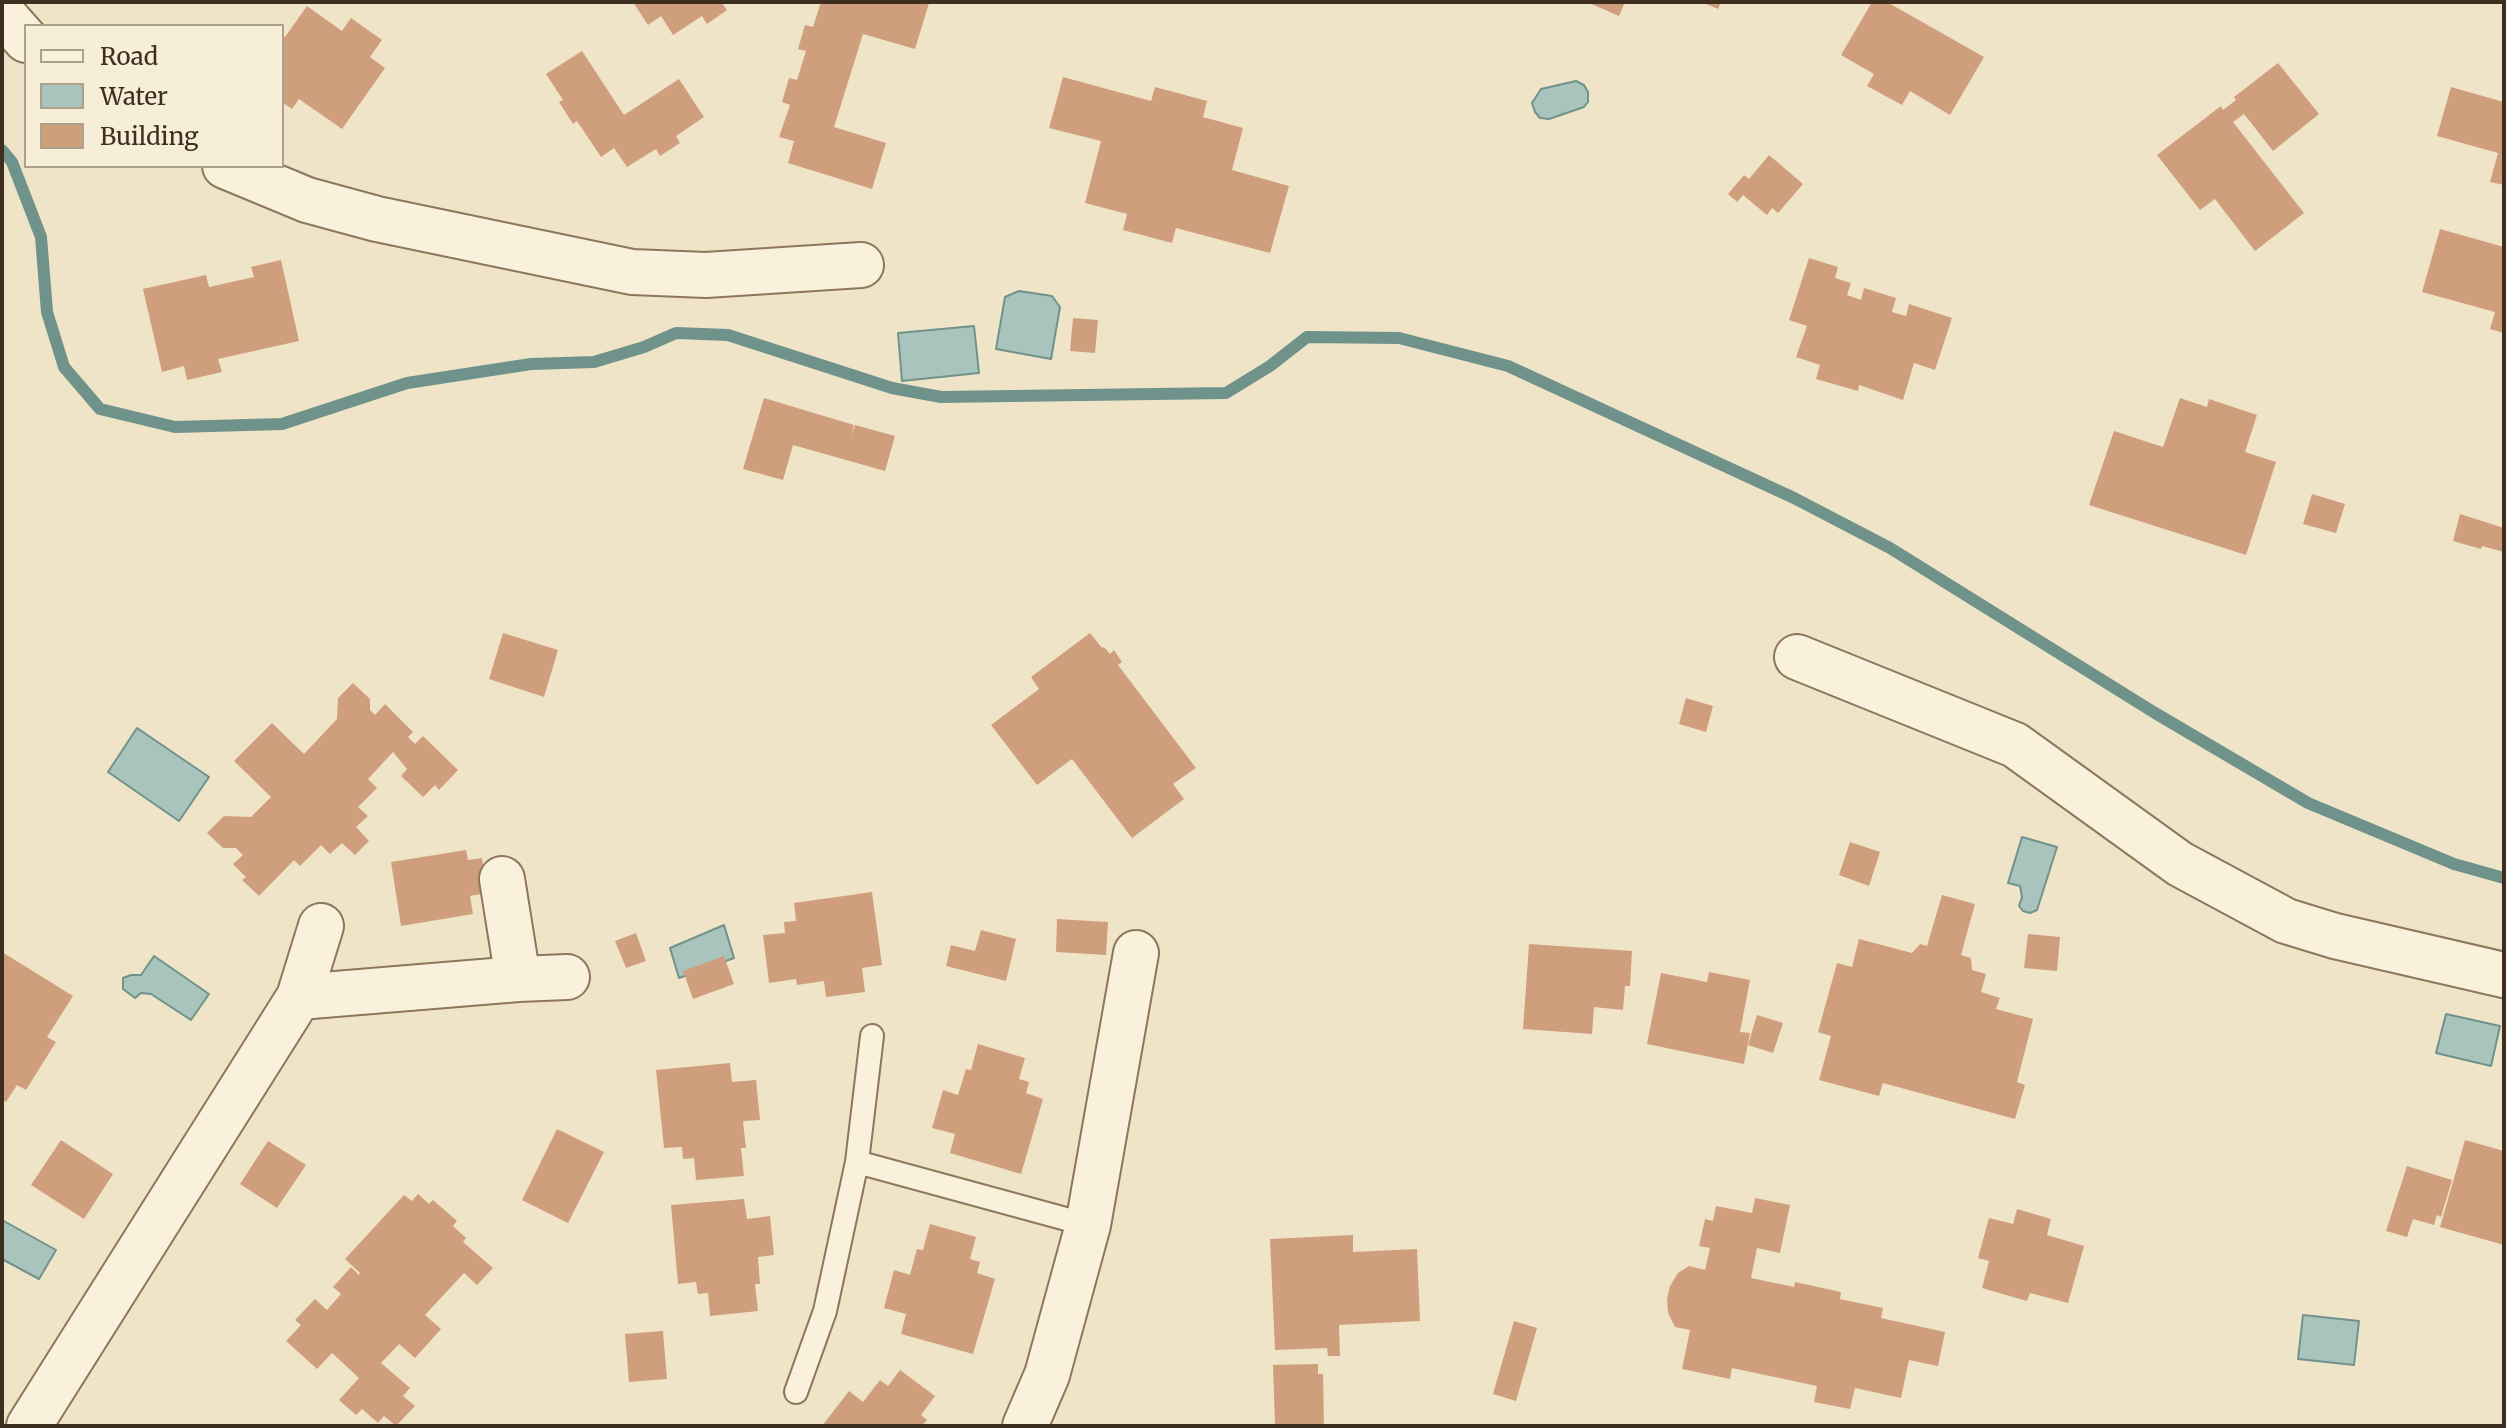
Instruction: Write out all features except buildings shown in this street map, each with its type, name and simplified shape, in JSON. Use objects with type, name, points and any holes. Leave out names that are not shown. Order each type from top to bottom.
[{"type":"street","points":[[2,13],[24,38]]},
{"type":"street","points":[[230,168],[307,200],[377,219],[632,272],[706,275],[861,265]]},
{"type":"street","points":[[1797,657],[2015,745],[2180,864],[2286,921],[2335,936],[2504,975]]},
{"type":"street","points":[[502,879],[518,979]]},
{"type":"street","points":[[29,1426],[299,997],[321,926]]},
{"type":"street","points":[[1025,1426],[1047,1375],[1088,1225],[1136,953]]},
{"type":"street","points":[[299,997],[567,977]]},
{"type":"lane","points":[[796,1392],[825,1311],[857,1162],[872,1036]]},
{"type":"lane","points":[[857,1162],[1088,1225]]},
{"type":"water","points":[[1576,81],[1584,85],[1588,92],[1588,102],[1584,107],[1549,119],[1540,118],[1532,103],[1541,89]]},
{"type":"water","points":[[1019,291],[1052,296],[1060,307],[1051,359],[996,349],[1005,297]]},
{"type":"water","points":[[974,326],[979,373],[902,381],[898,333]]},
{"type":"water","points":[[137,728],[209,777],[179,821],[108,772]]},
{"type":"water","points":[[2022,837],[2057,847],[2037,910],[2030,913],[2019,906],[2022,897],[2020,886],[2008,883]]},
{"type":"water","points":[[724,925],[734,958],[679,978],[670,948]]},
{"type":"water","points":[[154,956],[209,994],[191,1020],[151,994],[141,993],[135,998],[123,989],[123,978],[141,975]]},
{"type":"water","points":[[2446,1014],[2500,1026],[2491,1066],[2436,1053]]},
{"type":"water","points":[[2,1220],[56,1250],[39,1279],[2,1259]]},
{"type":"water","points":[[2303,1315],[2359,1321],[2354,1365],[2298,1359]]},
{"type":"waterway","points":[[2,150],[12,162],[41,237],[47,312],[64,367],[100,409],[175,427],[282,424],[407,383],[531,364],[594,362],[644,347],[676,333],[728,335],[892,388],[941,397],[1226,393],[1270,366],[1307,337],[1399,338],[1508,366],[1794,498],[1890,548],[2155,713],[2308,803],[2454,864],[2504,878]]}]
